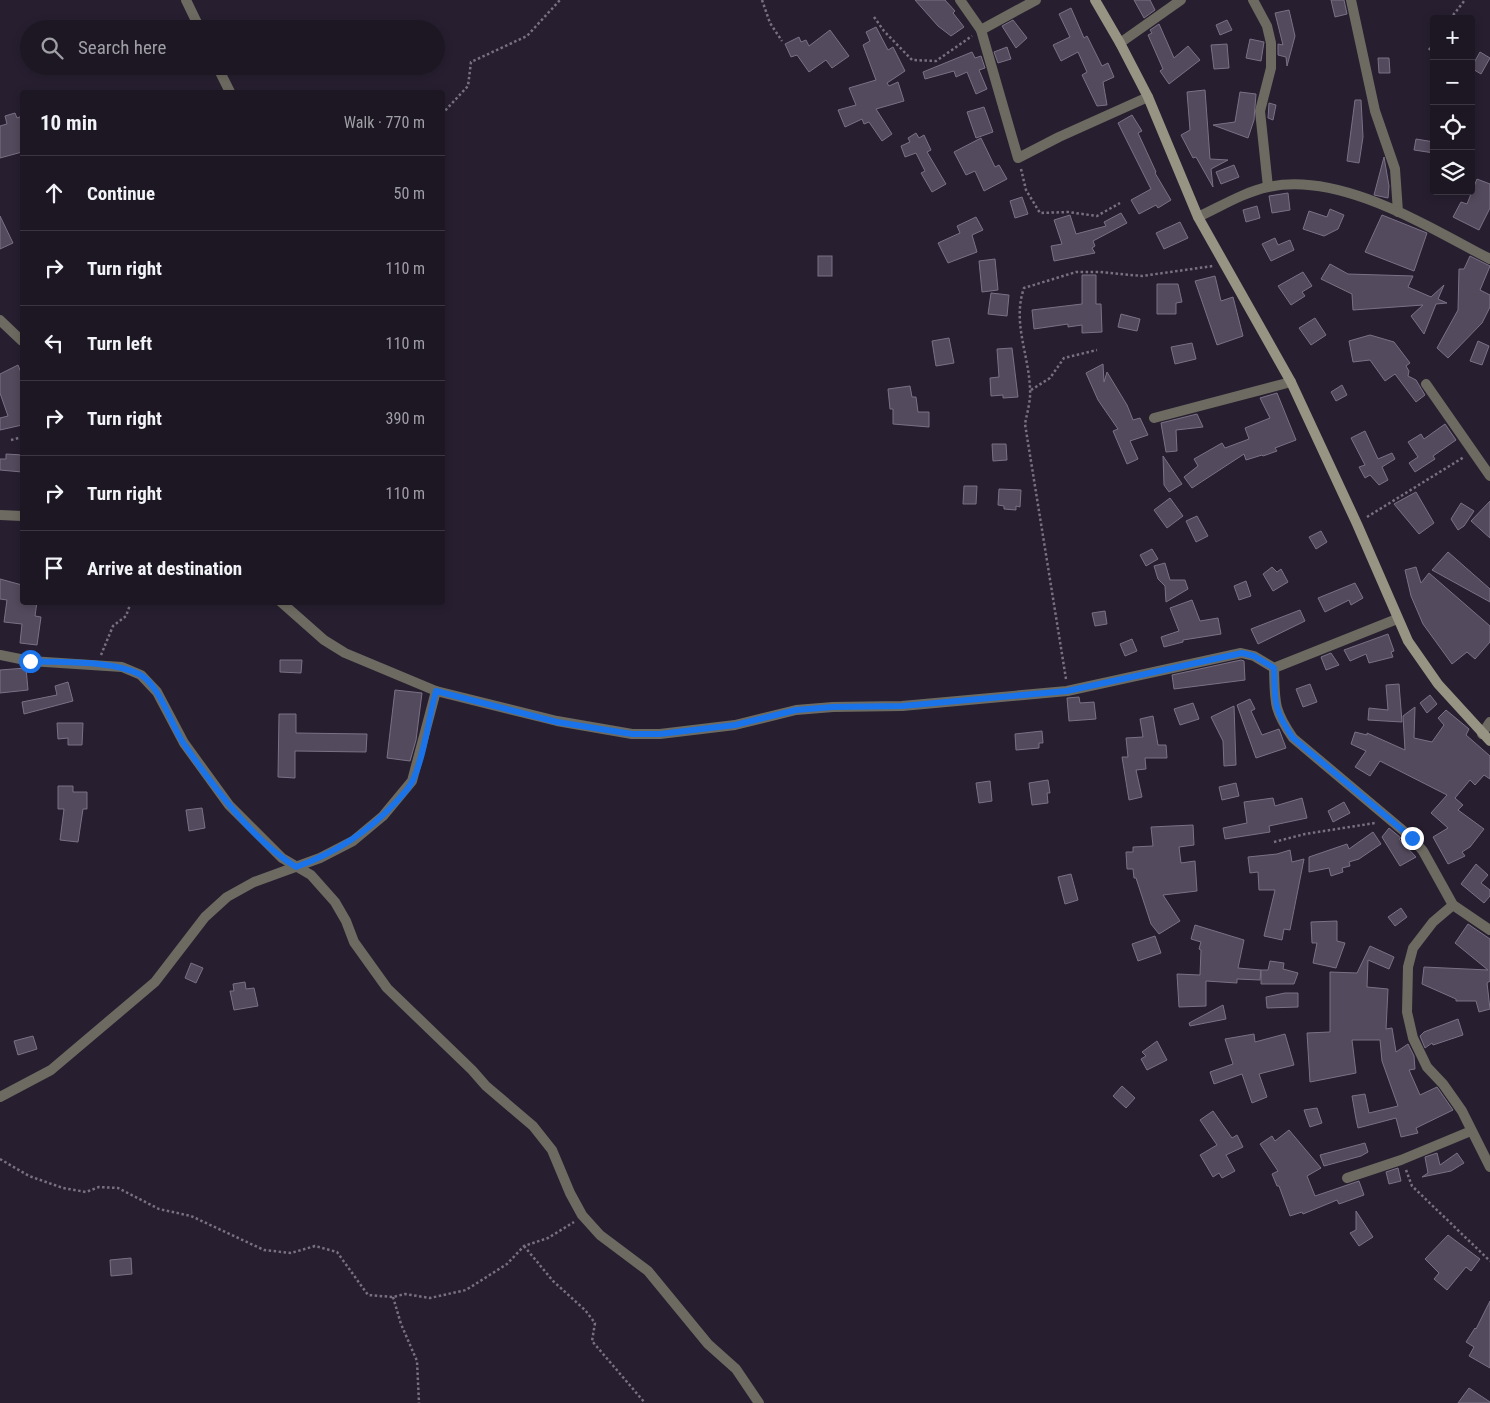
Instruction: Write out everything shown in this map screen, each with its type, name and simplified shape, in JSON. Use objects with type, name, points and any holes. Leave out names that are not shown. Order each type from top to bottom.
[{"type":"street","points":[[186,0],[196,20]]},
{"type":"street","points":[[960,0],[982,30],[1018,158],[1059,137],[1148,97]]},
{"type":"street","points":[[982,30],[1036,0]]},
{"type":"street","points":[[1095,0],[1120,42],[1148,97],[1198,217],[1291,382],[1357,524],[1408,641],[1438,684],[1490,741]]},
{"type":"street","points":[[1120,42],[1181,0]]},
{"type":"street","points":[[1253,0],[1267,26],[1271,42],[1271,68],[1260,111],[1268,187]]},
{"type":"street","points":[[1351,0],[1375,111],[1395,169],[1398,212]]},
{"type":"street","points":[[222,75],[229,90]]},
{"type":"street","points":[[1198,217],[1268,187],[1300,185],[1331,189],[1357,195],[1398,212],[1490,258]]},
{"type":"street","points":[[0,320],[20,340]]},
{"type":"street","points":[[1154,418],[1291,382]]},
{"type":"street","points":[[1426,384],[1490,476]]},
{"type":"street","points":[[0,515],[20,516]]},
{"type":"street","points":[[284,605],[324,640],[345,653],[436,691],[557,722],[632,734],[660,734],[735,725],[796,710],[833,707],[902,706],[1067,691],[1242,653],[1254,656],[1274,668]]},
{"type":"street","points":[[1274,668],[1398,619]]},
{"type":"street","points":[[0,655],[30,661],[122,667],[142,675],[157,692],[184,743],[229,805],[270,848],[296,867],[311,875],[335,902],[346,921],[354,942],[387,988],[472,1070],[486,1086],[541,1135],[552,1150],[570,1193],[582,1215],[600,1235],[648,1271],[708,1344],[736,1369],[759,1403]]},
{"type":"street","points":[[1274,668],[1275,705],[1282,722],[1293,738],[1412,838],[1423,852],[1453,905],[1490,930]]},
{"type":"street","points":[[0,1097],[52,1070],[154,982],[205,917],[227,897],[254,882],[320,858],[352,841],[383,816],[412,781],[436,691]]},
{"type":"street","points":[[1482,734],[1490,722]]},
{"type":"street","points":[[1453,905],[1433,922],[1413,948],[1408,967],[1407,1012],[1413,1038],[1427,1067],[1457,1104],[1490,1167]]},
{"type":"street","points":[[1347,1178],[1402,1160],[1471,1131]]},
{"type":"path","points":[[445,111],[468,86],[471,62],[527,36],[560,0]]},
{"type":"path","points":[[762,0],[770,23],[782,41]]},
{"type":"path","points":[[1453,15],[1466,0]]},
{"type":"path","points":[[874,17],[884,31],[912,60],[936,61],[982,30]]},
{"type":"path","points":[[1018,158],[1026,190],[1040,213],[1068,212],[1097,216],[1120,203]]},
{"type":"path","points":[[1067,691],[1025,424],[1031,390],[1021,337],[1019,302],[1024,288],[1076,272],[1142,276],[1224,264]]},
{"type":"path","points":[[1031,390],[1050,378],[1064,358],[1097,350]]},
{"type":"path","points":[[11,440],[20,438]]},
{"type":"path","points":[[1357,524],[1472,452]]},
{"type":"path","points":[[97,665],[112,626],[126,616],[130,605]]},
{"type":"path","points":[[1274,842],[1305,834],[1392,822]]},
{"type":"path","points":[[0,1159],[29,1176],[63,1188],[86,1192],[99,1188],[118,1188],[159,1209],[191,1216],[264,1250],[291,1253],[315,1246],[337,1252],[368,1295],[393,1297],[405,1294],[430,1298],[466,1290],[507,1264],[524,1246],[548,1238],[568,1227],[582,1215]]},
{"type":"path","points":[[1402,1160],[1412,1186],[1490,1261]]},
{"type":"path","points":[[524,1246],[553,1281],[585,1310],[595,1323],[592,1340],[645,1403]]},
{"type":"path","points":[[393,1297],[401,1324],[417,1361],[419,1403]]},
{"type":"building","points":[[915,0],[945,0],[955,11],[953,13],[964,27],[951,36],[938,26]]},
{"type":"building","points":[[1134,0],[1150,0],[1155,10],[1144,18]]},
{"type":"building","points":[[1331,0],[1344,0],[1347,14],[1335,17]]},
{"type":"building","points":[[1071,8],[1084,38],[1087,36],[1102,66],[1108,63],[1114,77],[1103,82],[1107,105],[1097,106],[1082,75],[1087,72],[1078,52],[1061,61],[1053,45],[1070,37],[1059,14]]},
{"type":"building","points":[[1289,10],[1295,36],[1287,66],[1286,57],[1278,55],[1278,44],[1283,45],[1275,13]]},
{"type":"building","points":[[1013,20],[1027,38],[1016,48],[1002,26]]},
{"type":"building","points":[[1227,20],[1232,30],[1220,35],[1216,25]]},
{"type":"building","points":[[1159,24],[1174,58],[1188,46],[1200,60],[1169,84],[1160,71],[1163,69],[1148,35],[1152,33],[1150,30]]},
{"type":"building","points":[[876,27],[888,50],[893,47],[905,71],[887,83],[889,86],[898,82],[904,101],[876,109],[892,134],[882,141],[869,122],[864,124],[862,119],[845,127],[838,110],[856,105],[849,88],[876,80],[863,45],[870,41],[866,32]]},
{"type":"building","points":[[830,30],[849,56],[832,68],[826,60],[809,72],[797,55],[791,57],[785,44],[799,37],[801,42],[806,40],[809,46]]},
{"type":"building","points":[[1250,39],[1264,42],[1261,61],[1246,58]]},
{"type":"building","points":[[1227,44],[1229,68],[1214,69],[1211,45]]},
{"type":"building","points":[[1007,47],[1011,59],[998,63],[994,52]]},
{"type":"building","points":[[972,52],[975,58],[981,56],[985,68],[979,70],[987,89],[976,94],[967,72],[956,77],[954,71],[925,79],[923,72]]},
{"type":"building","points":[[1480,52],[1490,58],[1481,74],[1475,70],[1475,61]]},
{"type":"building","points":[[1378,58],[1389,58],[1390,73],[1379,73]]},
{"type":"building","points":[[1205,90],[1210,159],[1228,160],[1211,169],[1213,187],[1196,157],[1193,158],[1181,135],[1190,130],[1187,92]]},
{"type":"building","points":[[1240,92],[1256,94],[1254,120],[1248,138],[1213,125],[1235,122]]},
{"type":"building","points":[[1355,100],[1361,100],[1363,137],[1359,163],[1347,161]]},
{"type":"building","points":[[1269,103],[1276,105],[1273,120],[1268,118]]},
{"type":"building","points":[[984,107],[993,132],[976,138],[967,112]]},
{"type":"building","points":[[15,113],[17,118],[20,117],[20,153],[0,158],[0,126],[7,124],[5,116]]},
{"type":"building","points":[[1132,115],[1142,131],[1138,133],[1155,173],[1171,200],[1158,208],[1156,205],[1139,214],[1131,200],[1151,189],[1118,123]]},
{"type":"building","points":[[916,133],[919,138],[924,135],[931,150],[927,152],[946,184],[932,192],[921,173],[925,171],[916,153],[905,157],[901,146],[910,142],[908,138]]},
{"type":"building","points":[[981,138],[995,167],[999,165],[1007,179],[984,191],[975,171],[966,175],[954,152]]},
{"type":"building","points":[[1416,139],[1430,141],[1430,152],[1414,150]]},
{"type":"building","points":[[1384,157],[1389,186],[1388,198],[1374,195]]},
{"type":"building","points":[[1234,165],[1239,177],[1221,184],[1216,172]]},
{"type":"building","points":[[1477,179],[1490,184],[1490,208],[1479,230],[1453,217],[1461,202],[1467,204],[1471,195],[1475,195]]},
{"type":"building","points":[[1288,193],[1290,210],[1272,213],[1269,196]]},
{"type":"building","points":[[1022,197],[1028,214],[1015,218],[1010,201]]},
{"type":"building","points":[[1257,206],[1260,218],[1246,222],[1243,210]]},
{"type":"building","points":[[1330,209],[1344,215],[1338,229],[1324,236],[1303,229],[1309,211],[1327,217]]},
{"type":"building","points":[[1121,213],[1127,223],[1093,241],[1095,246],[1092,248],[1095,253],[1054,261],[1051,246],[1062,244],[1054,220],[1070,215],[1076,234],[1106,226],[1104,222]]},
{"type":"building","points":[[1382,215],[1427,233],[1414,271],[1365,252]]},
{"type":"building","points":[[0,216],[13,243],[0,249]]},
{"type":"building","points":[[976,217],[983,230],[972,235],[977,252],[948,263],[938,243],[960,233],[957,226]]},
{"type":"building","points":[[1180,222],[1188,238],[1164,249],[1156,233]]},
{"type":"building","points":[[1275,238],[1278,245],[1290,240],[1294,250],[1271,261],[1262,244]]},
{"type":"building","points":[[818,256],[832,256],[832,276],[818,276]]},
{"type":"building","points":[[1470,256],[1490,266],[1480,290],[1490,295],[1490,307],[1482,323],[1448,358],[1437,348],[1458,310],[1459,269],[1464,269]]},
{"type":"building","points":[[995,259],[998,290],[982,292],[979,261]]},
{"type":"building","points":[[1330,264],[1348,274],[1413,276],[1408,287],[1431,297],[1444,285],[1438,299],[1447,303],[1436,304],[1424,334],[1411,316],[1423,305],[1353,310],[1352,294],[1321,279]]},
{"type":"building","points":[[1303,272],[1312,286],[1302,292],[1305,296],[1291,305],[1278,286]]},
{"type":"building","points":[[1082,275],[1096,275],[1096,304],[1101,304],[1102,332],[1082,333],[1082,325],[1068,327],[1068,324],[1034,329],[1032,310],[1082,304]]},
{"type":"building","points":[[1215,276],[1221,301],[1233,297],[1243,336],[1217,345],[1195,281]]},
{"type":"building","points":[[1157,284],[1178,284],[1182,302],[1176,303],[1176,314],[1157,314]]},
{"type":"building","points":[[991,293],[1009,295],[1007,316],[988,314]]},
{"type":"building","points":[[1121,314],[1140,319],[1137,331],[1118,327]]},
{"type":"building","points":[[1315,318],[1326,335],[1311,345],[1299,328]]},
{"type":"building","points":[[1370,335],[1394,342],[1410,363],[1406,366],[1409,371],[1408,376],[1416,380],[1425,395],[1416,402],[1395,374],[1385,381],[1370,360],[1353,362],[1349,341]]},
{"type":"building","points":[[949,338],[954,363],[936,366],[932,341]]},
{"type":"building","points":[[1478,341],[1489,346],[1482,365],[1470,361]]},
{"type":"building","points":[[1192,343],[1196,359],[1175,364],[1171,347]]},
{"type":"building","points":[[1012,348],[1018,397],[1003,398],[1003,395],[991,396],[990,378],[999,377],[997,349]]},
{"type":"building","points":[[1103,364],[1104,382],[1107,372],[1127,405],[1133,420],[1140,418],[1148,435],[1130,441],[1138,459],[1127,464],[1113,431],[1118,429],[1098,400],[1086,373]]},
{"type":"building","points":[[18,365],[20,370],[20,425],[0,430],[0,418],[8,416],[0,393],[0,374]]},
{"type":"building","points":[[1342,385],[1347,395],[1336,401],[1331,392]]},
{"type":"building","points":[[910,386],[912,397],[916,397],[918,412],[929,412],[929,427],[893,424],[893,409],[890,409],[888,389]]},
{"type":"building","points":[[1277,393],[1296,440],[1275,448],[1277,451],[1263,456],[1246,460],[1244,454],[1192,488],[1184,477],[1198,466],[1194,459],[1222,443],[1225,448],[1249,439],[1245,428],[1270,418],[1260,398]]},
{"type":"building","points":[[1197,414],[1203,427],[1176,430],[1177,451],[1166,452],[1161,423]]},
{"type":"building","points":[[1445,424],[1456,440],[1433,456],[1435,459],[1415,472],[1409,463],[1418,457],[1408,442],[1421,434],[1424,439]]},
{"type":"building","points":[[1365,431],[1378,459],[1392,453],[1395,459],[1382,467],[1388,480],[1379,485],[1370,475],[1365,478],[1359,467],[1365,465],[1351,438]]},
{"type":"building","points":[[992,444],[1006,444],[1007,460],[993,461]]},
{"type":"building","points":[[6,454],[20,455],[20,472],[0,470],[0,459],[6,459]]},
{"type":"building","points":[[1163,456],[1182,484],[1169,492],[1164,485]]},
{"type":"building","points":[[964,486],[977,486],[976,504],[963,504]]},
{"type":"building","points":[[999,489],[1021,490],[1020,507],[1016,506],[1016,510],[1004,509],[1004,506],[998,505]]},
{"type":"building","points":[[1416,492],[1434,523],[1419,534],[1394,504]]},
{"type":"building","points":[[1170,498],[1183,516],[1167,528],[1154,510]]},
{"type":"building","points":[[1490,501],[1490,538],[1471,521]]},
{"type":"building","points":[[1461,503],[1474,511],[1464,526],[1458,530],[1451,519]]},
{"type":"building","points":[[1197,516],[1208,536],[1196,542],[1186,521]]},
{"type":"building","points":[[1321,531],[1327,542],[1316,549],[1309,537]]},
{"type":"building","points":[[1152,549],[1158,559],[1146,566],[1140,555]]},
{"type":"building","points":[[1448,552],[1490,589],[1490,602],[1432,570]]},
{"type":"building","points":[[1165,563],[1170,580],[1185,580],[1188,589],[1166,602],[1165,586],[1158,579],[1154,566]]},
{"type":"building","points":[[1272,567],[1277,572],[1281,569],[1288,582],[1273,591],[1263,574]]},
{"type":"building","points":[[1416,567],[1421,583],[1429,573],[1490,626],[1490,642],[1475,659],[1467,652],[1452,664],[1423,624],[1411,596],[1405,570]]},
{"type":"building","points":[[0,579],[20,584],[20,605],[37,605],[35,616],[41,617],[37,645],[20,643],[22,624],[4,622],[7,600],[0,599]]},
{"type":"building","points":[[1246,581],[1251,596],[1239,600],[1234,586]]},
{"type":"building","points":[[1355,583],[1363,598],[1351,605],[1349,600],[1325,612],[1318,598]]},
{"type":"building","points":[[1192,600],[1200,621],[1218,618],[1221,634],[1183,640],[1183,642],[1164,647],[1161,637],[1179,631],[1170,608]]},
{"type":"building","points":[[1300,610],[1305,621],[1258,644],[1251,629]]},
{"type":"building","points":[[1105,611],[1107,624],[1095,626],[1092,613]]},
{"type":"building","points":[[1388,634],[1394,651],[1391,652],[1393,657],[1369,663],[1366,654],[1350,661],[1344,650]]},
{"type":"building","points":[[1132,639],[1137,651],[1125,656],[1120,644]]},
{"type":"building","points":[[1331,653],[1339,665],[1326,670],[1321,657]]},
{"type":"building","points":[[280,660],[302,660],[301,673],[280,672]]},
{"type":"building","points":[[1241,660],[1244,661],[1245,680],[1174,689],[1172,675]]},
{"type":"building","points":[[26,668],[28,690],[0,693],[0,670]]},
{"type":"building","points":[[68,682],[73,701],[24,714],[22,702],[57,695],[55,686]]},
{"type":"building","points":[[1310,684],[1317,702],[1303,707],[1296,689]]},
{"type":"building","points":[[1399,684],[1402,722],[1368,720],[1369,708],[1388,710],[1386,685]]},
{"type":"building","points":[[395,690],[422,693],[416,740],[410,761],[387,758]]},
{"type":"building","points":[[1430,695],[1437,704],[1427,713],[1420,703]]},
{"type":"building","points":[[1079,697],[1080,703],[1094,702],[1096,719],[1069,721],[1067,698]]},
{"type":"building","points":[[1250,699],[1255,709],[1251,711],[1262,735],[1279,729],[1286,748],[1256,758],[1237,705]]},
{"type":"building","points":[[1193,703],[1199,719],[1180,725],[1174,709]]},
{"type":"building","points":[[1234,706],[1236,765],[1224,766],[1223,741],[1211,717]]},
{"type":"building","points":[[1415,707],[1414,738],[1432,742],[1444,725],[1438,718],[1446,710],[1469,729],[1466,735],[1490,756],[1490,779],[1484,775],[1475,785],[1470,780],[1455,798],[1463,805],[1458,810],[1484,829],[1470,847],[1462,852],[1465,856],[1448,864],[1433,837],[1448,828],[1431,813],[1447,795],[1380,761],[1370,776],[1355,767],[1366,751],[1351,744],[1355,732],[1367,735],[1367,733],[1405,750],[1403,716]]},
{"type":"building","points":[[279,714],[296,714],[296,733],[367,734],[366,752],[295,751],[295,778],[278,777]]},
{"type":"building","points":[[1153,716],[1158,745],[1166,745],[1167,758],[1145,758],[1146,769],[1136,770],[1142,797],[1129,800],[1122,757],[1128,757],[1126,738],[1143,737],[1140,719]]},
{"type":"building","points":[[57,723],[83,723],[82,745],[68,745],[68,738],[58,739]]},
{"type":"building","points":[[1042,731],[1043,743],[1039,743],[1039,748],[1016,750],[1015,734]]},
{"type":"building","points":[[1048,780],[1050,793],[1047,793],[1048,803],[1032,805],[1029,783]]},
{"type":"building","points":[[990,781],[992,801],[979,803],[976,783]]},
{"type":"building","points":[[1236,783],[1239,796],[1222,800],[1219,787]]},
{"type":"building","points":[[58,786],[73,786],[73,792],[87,792],[87,809],[83,809],[78,842],[60,840],[64,809],[58,809]]},
{"type":"building","points":[[1273,798],[1275,806],[1302,798],[1307,818],[1269,826],[1270,832],[1225,839],[1223,828],[1247,823],[1244,802]]},
{"type":"building","points":[[1344,802],[1350,813],[1333,822],[1328,811]]},
{"type":"building","points":[[202,808],[205,828],[189,831],[186,810]]},
{"type":"building","points":[[1193,825],[1194,845],[1179,847],[1181,863],[1195,861],[1197,891],[1163,895],[1180,921],[1159,934],[1151,924],[1136,878],[1134,878],[1133,869],[1127,869],[1126,852],[1133,852],[1133,847],[1153,846],[1151,827]]},
{"type":"building","points":[[1389,828],[1401,838],[1399,839],[1416,857],[1400,866],[1382,837]]},
{"type":"building","points":[[1373,832],[1381,844],[1359,859],[1349,862],[1350,866],[1342,868],[1343,872],[1331,876],[1329,868],[1309,872],[1309,857],[1347,844],[1349,849]]},
{"type":"building","points":[[1290,850],[1292,862],[1304,859],[1290,930],[1284,929],[1282,940],[1264,936],[1275,890],[1259,890],[1258,872],[1250,873],[1248,857],[1277,854]]},
{"type":"building","points":[[1476,864],[1488,875],[1481,883],[1490,890],[1490,896],[1484,903],[1461,884]]},
{"type":"building","points":[[1071,874],[1078,900],[1065,904],[1058,877]]},
{"type":"building","points":[[1401,908],[1407,917],[1395,926],[1388,917]]},
{"type":"building","points":[[1337,921],[1337,941],[1345,943],[1336,968],[1313,963],[1317,943],[1312,943],[1311,922]]},
{"type":"building","points":[[1468,924],[1490,939],[1490,981],[1487,983],[1490,1009],[1479,1012],[1476,1001],[1456,1001],[1456,999],[1422,984],[1424,967],[1488,970],[1455,943]]},
{"type":"building","points":[[1195,925],[1244,940],[1238,968],[1261,970],[1260,980],[1237,979],[1237,983],[1206,981],[1206,1006],[1179,1007],[1177,974],[1200,975],[1201,950],[1199,949],[1201,942],[1191,939]]},
{"type":"building","points":[[1155,936],[1161,953],[1138,961],[1132,944]]},
{"type":"building","points":[[1370,946],[1394,957],[1389,969],[1368,960],[1367,987],[1388,989],[1386,1029],[1392,1028],[1396,1052],[1408,1044],[1414,1056],[1415,1069],[1409,1070],[1420,1095],[1437,1087],[1453,1110],[1416,1128],[1418,1133],[1401,1137],[1396,1118],[1358,1128],[1356,1119],[1352,1096],[1365,1094],[1369,1113],[1398,1106],[1382,1061],[1380,1040],[1352,1040],[1356,1073],[1310,1082],[1307,1033],[1330,1032],[1330,972],[1357,973]]},
{"type":"building","points":[[1270,961],[1284,963],[1283,969],[1298,973],[1294,984],[1261,984],[1261,970],[1268,970]]},
{"type":"building","points":[[191,963],[203,968],[196,983],[185,978]]},
{"type":"building","points":[[245,982],[246,989],[254,988],[258,1006],[234,1010],[230,991],[234,991],[233,984]]},
{"type":"building","points":[[1285,993],[1298,993],[1298,1007],[1267,1008],[1266,997]]},
{"type":"building","points":[[1223,1005],[1226,1019],[1190,1026],[1189,1023]]},
{"type":"building","points":[[1458,1019],[1463,1035],[1433,1045],[1432,1043],[1425,1048],[1420,1036],[1424,1032]]},
{"type":"building","points":[[1254,1034],[1255,1042],[1285,1034],[1294,1065],[1259,1074],[1267,1097],[1252,1103],[1242,1074],[1214,1084],[1210,1072],[1233,1064],[1225,1039]]},
{"type":"building","points":[[33,1036],[37,1049],[18,1055],[14,1041]]},
{"type":"building","points":[[1157,1041],[1167,1060],[1147,1070],[1141,1059],[1146,1056],[1142,1052]]},
{"type":"building","points":[[1122,1086],[1135,1098],[1126,1108],[1113,1096]]},
{"type":"building","points":[[1317,1108],[1322,1123],[1310,1127],[1304,1110]]},
{"type":"building","points":[[1213,1111],[1232,1138],[1237,1135],[1243,1147],[1226,1155],[1235,1171],[1222,1178],[1219,1173],[1213,1177],[1200,1155],[1217,1145],[1200,1120]]},
{"type":"building","points":[[1289,1130],[1321,1168],[1307,1176],[1315,1196],[1359,1181],[1364,1195],[1339,1204],[1337,1200],[1303,1214],[1302,1212],[1290,1216],[1279,1186],[1277,1186],[1272,1174],[1278,1171],[1260,1144],[1272,1136],[1275,1141]]},
{"type":"building","points":[[1365,1143],[1368,1152],[1361,1156],[1324,1166],[1320,1155]]},
{"type":"building","points":[[1437,1153],[1440,1165],[1457,1153],[1464,1163],[1451,1171],[1422,1177],[1428,1173],[1425,1157]]},
{"type":"building","points":[[1398,1168],[1401,1181],[1389,1184],[1386,1172]]},
{"type":"building","points":[[1356,1211],[1373,1237],[1359,1246],[1350,1233],[1356,1230]]},
{"type":"building","points":[[1448,1235],[1480,1259],[1471,1271],[1466,1267],[1447,1290],[1434,1279],[1439,1273],[1425,1259]]},
{"type":"building","points":[[131,1258],[132,1274],[111,1276],[110,1260]]},
{"type":"building","points":[[1490,1301],[1490,1368],[1469,1356],[1474,1347],[1466,1342],[1476,1329]]},
{"type":"building","points":[[1469,1388],[1490,1402],[1490,1403],[1458,1403]]},
{"type":"route","points":[[30,661],[122,667],[142,675],[157,692],[184,743],[229,805],[270,848],[296,867],[320,858],[352,841],[383,816],[404,793],[412,781],[417,766],[436,691],[557,722],[632,734],[660,734],[735,725],[796,710],[833,707],[902,706],[985,700],[1067,691],[1242,653],[1254,656],[1274,668],[1275,705],[1282,722],[1293,738],[1412,838]]}]
